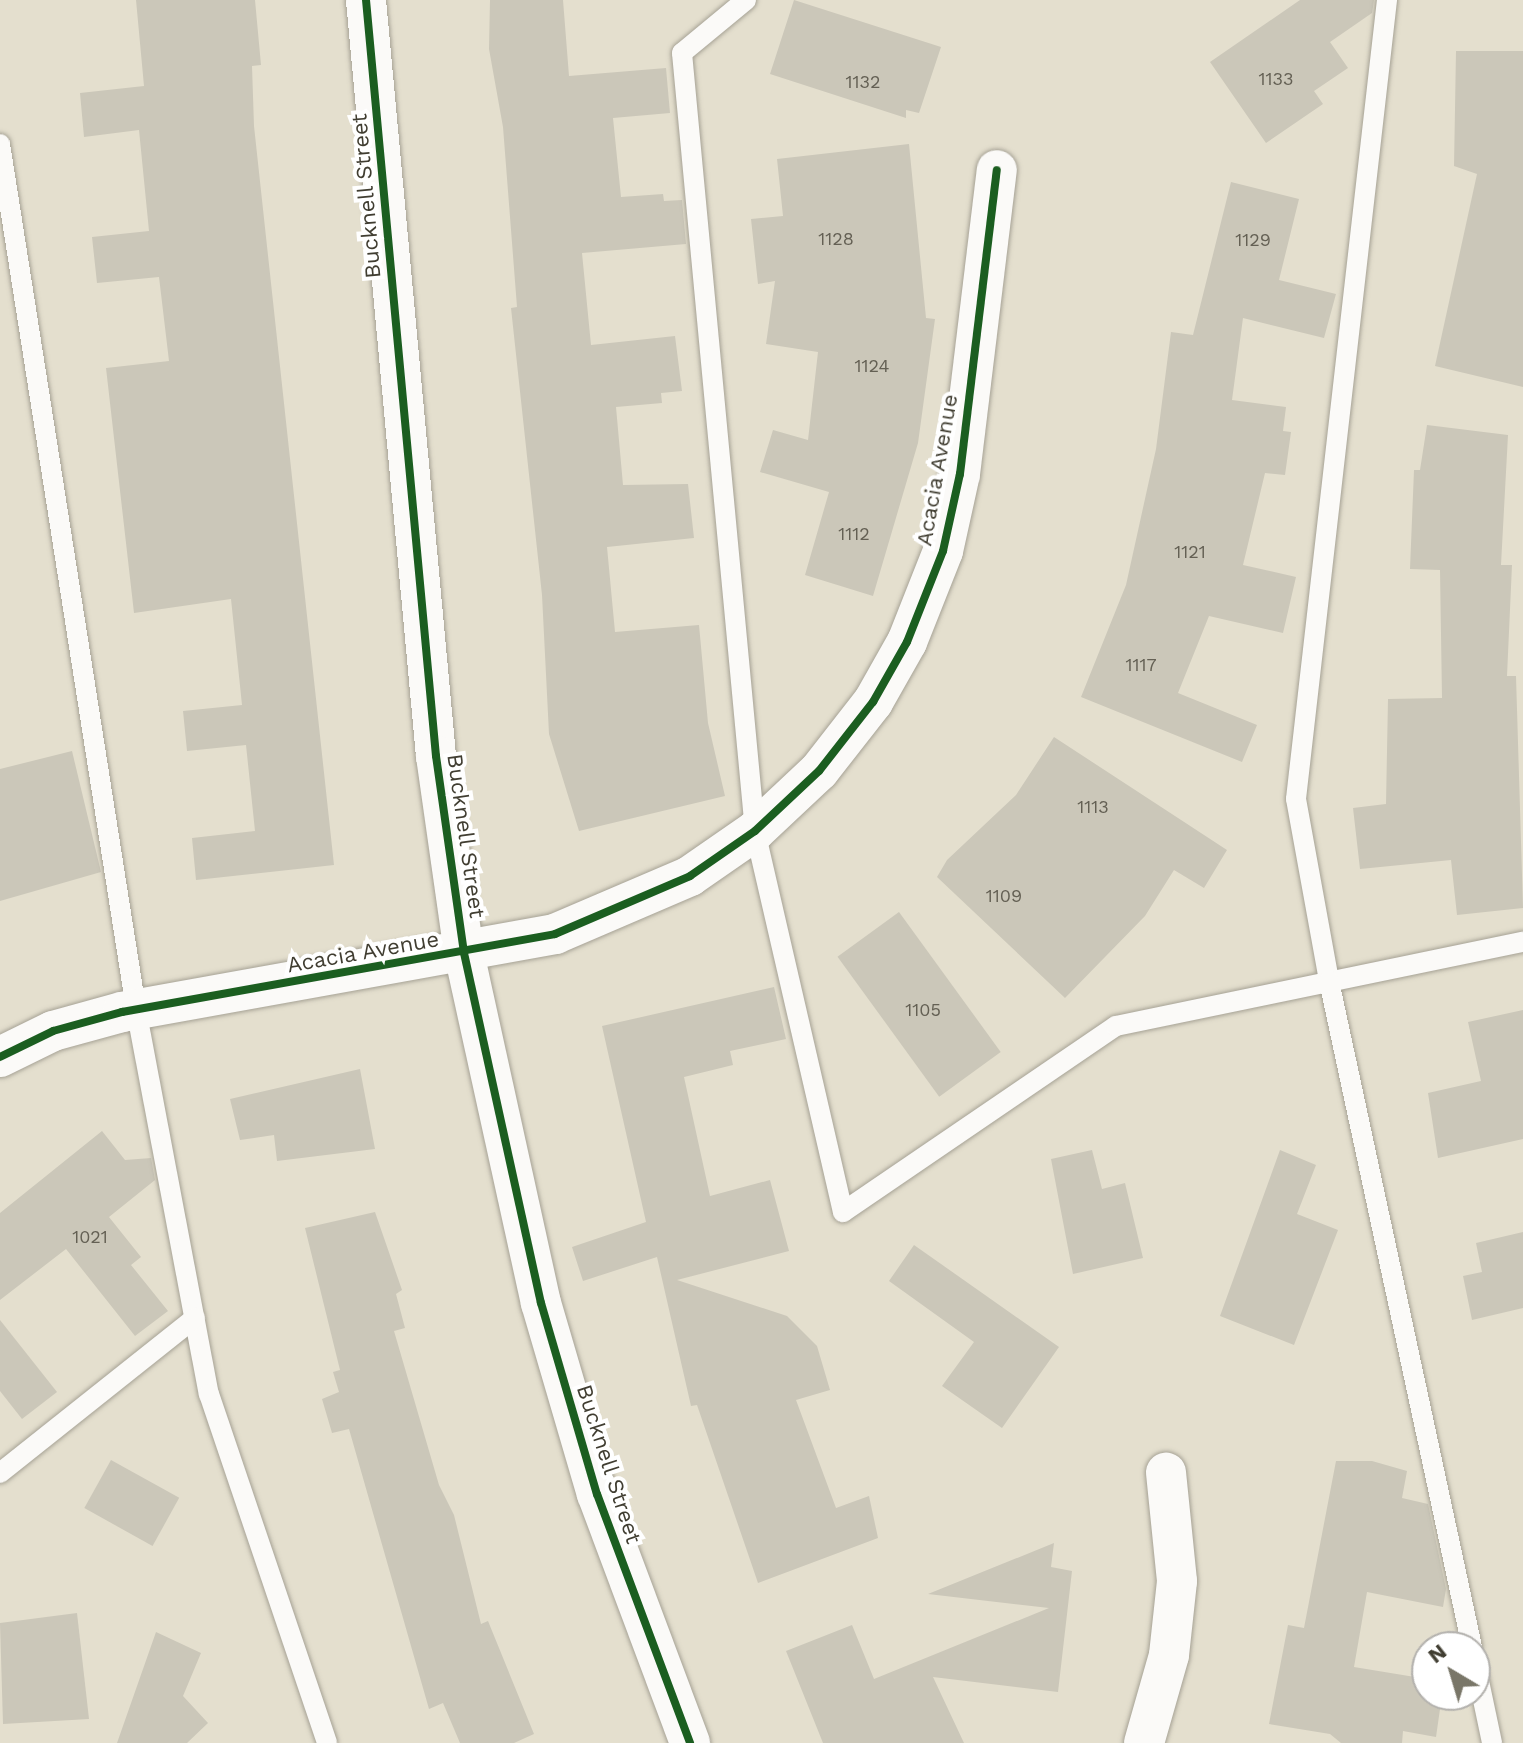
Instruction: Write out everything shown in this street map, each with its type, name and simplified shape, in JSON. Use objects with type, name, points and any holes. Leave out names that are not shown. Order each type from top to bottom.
[{"type":"street","name":"Bucknell Street","points":[[366,0],[436,756],[464,953],[541,1303],[597,1494],[690,1743]]},
{"type":"street","name":"Acacia Avenue","points":[[0,1057],[53,1031],[136,1009],[464,953],[555,934],[629,908],[690,876],[755,831],[819,771],[873,702],[907,642],[943,551],[960,474],[997,170]]},
{"type":"street","points":[[1144,1743],[1169,1655],[1177,1581],[1166,1473]]},
{"type":"lane","points":[[746,0],[682,53],[755,831],[843,1212],[1116,1026],[1523,942]]},
{"type":"lane","points":[[1387,0],[1296,799],[1329,981],[1469,1631]]},
{"type":"lane","points":[[0,144],[136,1009],[209,1394],[327,1743]]},
{"type":"lane","points":[[0,1473],[195,1318]]},
{"type":"lane","points":[[1485,1711],[1492,1743]]},
{"type":"building","points":[[136,0],[255,0],[261,65],[252,66],[254,126],[334,865],[196,880],[192,838],[255,831],[246,745],[187,751],[183,711],[242,705],[231,599],[134,613],[106,368],[169,361],[159,277],[97,283],[92,237],[149,231],[139,130],[84,137],[80,93],[144,86]]},
{"type":"building","points":[[490,0],[563,0],[569,76],[666,68],[670,113],[613,118],[621,197],[663,194],[664,201],[682,200],[686,244],[582,253],[591,345],[675,336],[682,391],[661,393],[662,403],[616,407],[623,485],[688,484],[694,538],[607,547],[615,632],[699,625],[708,723],[725,796],[579,831],[549,734],[542,595],[511,308],[517,307],[503,127],[489,49]]},
{"type":"building","points":[[794,0],[941,47],[919,113],[906,110],[906,118],[770,74]]},
{"type":"building","points":[[1300,0],[1374,0],[1372,13],[1330,42],[1348,68],[1314,91],[1323,104],[1266,143],[1210,62]]},
{"type":"building","points":[[1456,51],[1523,51],[1523,387],[1435,366],[1477,174],[1454,166]]},
{"type":"building","points":[[909,144],[926,318],[935,319],[918,443],[873,596],[805,575],[829,492],[760,472],[773,430],[808,440],[818,352],[766,344],[775,281],[758,284],[751,219],[783,216],[777,159]]},
{"type":"building","points":[[1231,182],[1299,199],[1279,280],[1336,294],[1324,338],[1243,318],[1232,400],[1286,407],[1283,431],[1291,432],[1285,475],[1265,473],[1243,565],[1296,577],[1283,633],[1209,616],[1178,693],[1257,725],[1242,762],[1081,697],[1126,585],[1156,449],[1171,332],[1193,335]]},
{"type":"building","points":[[1427,425],[1508,435],[1501,565],[1512,565],[1507,676],[1516,676],[1523,908],[1457,915],[1451,860],[1360,869],[1353,808],[1386,804],[1388,699],[1442,698],[1440,570],[1410,569],[1414,470],[1420,470]]},
{"type":"building","points":[[1054,737],[1227,850],[1204,888],[1174,870],[1145,916],[1065,998],[937,877],[947,860],[1016,795]]},
{"type":"building","points":[[72,751],[101,872],[0,901],[0,769]]},
{"type":"building","points":[[899,912],[1001,1052],[939,1097],[838,957]]},
{"type":"building","points":[[774,987],[786,1039],[730,1051],[733,1065],[684,1077],[710,1196],[770,1180],[789,1251],[677,1280],[787,1316],[817,1346],[830,1390],[796,1400],[836,1508],[869,1496],[878,1538],[758,1583],[697,1405],[691,1406],[657,1257],[583,1281],[572,1247],[646,1222],[602,1026]]},
{"type":"building","points":[[1523,1010],[1523,1139],[1438,1158],[1428,1093],[1481,1081],[1468,1022]]},
{"type":"building","points":[[360,1069],[375,1149],[277,1161],[274,1135],[240,1140],[230,1099]]},
{"type":"building","points":[[102,1131],[125,1160],[151,1158],[155,1180],[109,1217],[141,1257],[131,1265],[168,1311],[135,1336],[66,1249],[0,1300],[0,1213]]},
{"type":"building","points":[[1092,1150],[1102,1189],[1125,1183],[1143,1258],[1073,1274],[1051,1159]]},
{"type":"building","points":[[1280,1150],[1316,1165],[1297,1214],[1338,1230],[1294,1345],[1220,1316]]},
{"type":"building","points":[[375,1212],[402,1290],[396,1294],[405,1328],[394,1331],[439,1485],[454,1515],[481,1624],[488,1621],[534,1734],[514,1743],[460,1743],[443,1703],[429,1709],[349,1429],[332,1433],[322,1399],[339,1392],[333,1372],[340,1370],[305,1228]]},
{"type":"building","points":[[1523,1232],[1523,1308],[1472,1320],[1463,1276],[1482,1272],[1476,1243]]},
{"type":"building","points":[[914,1245],[1059,1347],[1002,1428],[942,1386],[974,1342],[889,1281]]},
{"type":"building","points":[[0,1320],[57,1392],[22,1419],[0,1391]]},
{"type":"building","points":[[111,1460],[179,1498],[153,1546],[84,1508]]},
{"type":"building","points":[[1336,1461],[1372,1461],[1407,1471],[1402,1498],[1428,1504],[1446,1589],[1443,1607],[1367,1592],[1354,1667],[1411,1676],[1411,1711],[1440,1711],[1436,1737],[1403,1731],[1402,1743],[1341,1743],[1330,1734],[1269,1724],[1288,1625],[1304,1628]]},
{"type":"building","points":[[1054,1543],[1051,1567],[1072,1571],[1058,1692],[933,1677],[964,1743],[823,1743],[786,1651],[852,1625],[874,1679],[1049,1608],[928,1594]]},
{"type":"building","points":[[77,1613],[89,1719],[3,1724],[0,1623]]},
{"type":"building","points":[[156,1632],[201,1653],[183,1696],[208,1723],[187,1743],[117,1743]]},
{"type":"cycle path","points":[[366,0],[436,756],[464,953],[541,1303],[597,1494],[690,1743]]},
{"type":"cycle path","points":[[0,1057],[53,1031],[122,1012],[555,934],[690,876],[755,831],[819,771],[873,702],[907,642],[943,551],[960,474],[997,170]]}]
